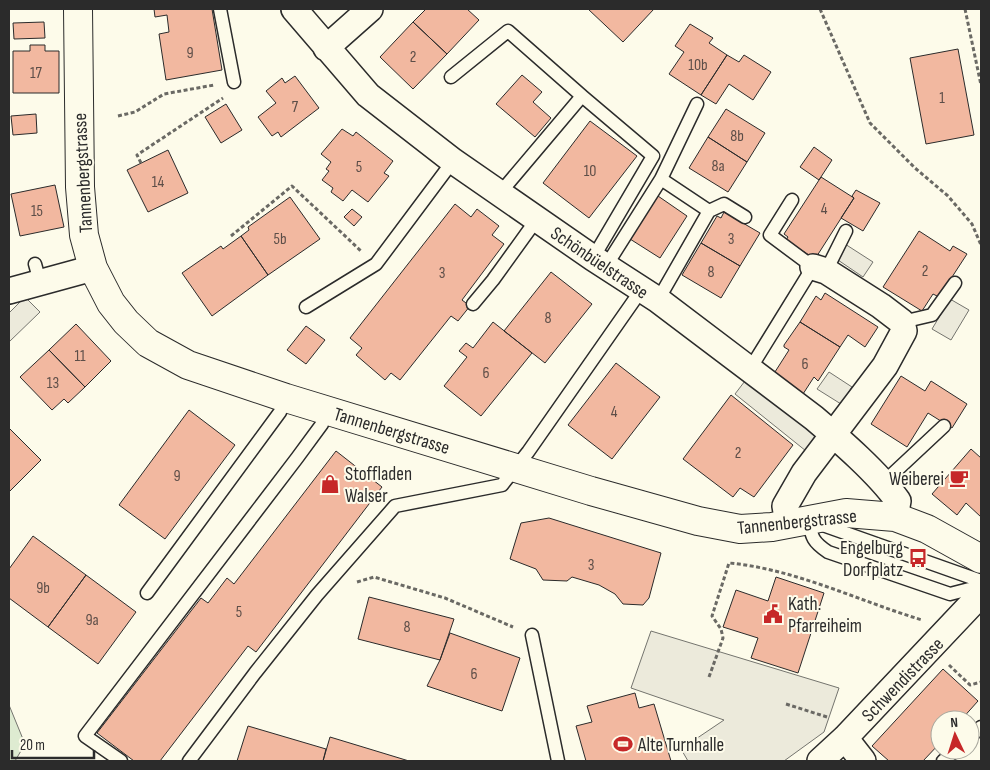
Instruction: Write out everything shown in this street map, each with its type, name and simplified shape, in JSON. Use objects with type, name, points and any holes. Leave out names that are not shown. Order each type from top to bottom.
[{"type":"street","name":"Tannenbergstrasse","points":[[78,9],[80,188],[84,235],[100,285],[126,322],[148,343],[188,365],[286,398],[591,491],[714,525],[740,529],[798,522],[846,513],[895,517],[927,529],[981,559]]},
{"type":"street","name":"Schönbüelstrasse","points":[[294,9],[368,96],[453,161],[599,262],[650,294],[834,435],[883,482],[898,501],[895,517]]},
{"type":"street","points":[[326,48],[370,9]]},
{"type":"street","points":[[9,291],[38,273],[93,268]]},
{"type":"street","points":[[798,522],[786,506],[804,473],[885,366],[904,331],[902,322],[881,306],[819,269]]},
{"type":"street","name":"Schwendistrasse","points":[[820,761],[845,738],[981,594]]},
{"type":"street","points":[[845,738],[863,761]]},
{"type":"lane","points":[[220,9],[234,82]]},
{"type":"lane","points":[[451,77],[508,31],[653,156],[599,262]]},
{"type":"lane","points":[[500,193],[582,96]]},
{"type":"lane","points":[[599,262],[661,179],[698,104]]},
{"type":"lane","points":[[306,307],[376,264],[453,161]]},
{"type":"lane","points":[[661,179],[709,211]]},
{"type":"lane","points":[[792,200],[770,235],[819,269]]},
{"type":"lane","points":[[189,761],[255,673],[305,611],[395,506],[502,485],[650,294],[709,211],[724,204],[745,216]]},
{"type":"lane","points":[[473,304],[493,280],[537,219]]},
{"type":"lane","points":[[750,369],[846,231]]},
{"type":"lane","points":[[902,322],[932,316],[956,283]]},
{"type":"lane","points":[[147,593],[280,412],[286,398]]},
{"type":"lane","points":[[121,761],[85,736],[297,458],[322,424],[326,409]]},
{"type":"lane","points":[[883,482],[944,426]]},
{"type":"lane","points":[[798,522],[981,580]]},
{"type":"lane","points":[[798,522],[816,544],[828,552],[950,594],[981,586]]},
{"type":"lane","points":[[532,635],[558,761]]},
{"type":"path","points":[[820,9],[870,124],[915,168],[948,196],[972,224],[981,245]]},
{"type":"path","points":[[965,9],[981,85]]},
{"type":"path","points":[[118,116],[135,112],[164,94],[234,82]]},
{"type":"path","points":[[141,163],[137,155],[228,95],[234,82]]},
{"type":"path","points":[[231,236],[292,186],[376,264]]},
{"type":"path","points":[[709,677],[723,638],[721,629],[712,616],[729,563],[743,564],[779,573],[925,621]]},
{"type":"path","points":[[374,577],[445,598],[532,635]]},
{"type":"path","points":[[947,663],[970,685],[981,682]]},
{"type":"path","points":[[786,704],[822,715]]},
{"type":"green space","points":[[9,705],[25,744],[15,761],[9,761]]},
{"type":"shaded area","points":[[845,244],[873,262],[863,277],[835,258]]},
{"type":"shaded area","points":[[25,297],[40,312],[9,342],[9,313]]},
{"type":"shaded area","points":[[950,299],[969,310],[951,340],[932,329]]},
{"type":"shaded area","points":[[829,372],[852,387],[841,404],[817,389]]},
{"type":"shaded area","points":[[748,377],[820,434],[806,451],[735,394]]},
{"type":"shaded area","points":[[651,631],[839,688],[824,732],[784,761],[688,761],[681,749],[724,720],[631,688]]},
{"type":"building","points":[[154,9],[212,9],[222,70],[166,80],[159,34],[169,32],[167,15],[155,17]]},
{"type":"building","points":[[426,9],[467,9],[479,20],[447,54],[413,22]]},
{"type":"building","points":[[588,9],[654,9],[623,42]]},
{"type":"building","points":[[44,22],[45,38],[14,39],[13,23]]},
{"type":"building","points":[[413,22],[447,54],[413,89],[380,57]]},
{"type":"building","points":[[690,24],[713,38],[709,43],[727,55],[701,95],[669,74],[684,52],[675,46]]},
{"type":"building","points":[[30,45],[45,45],[45,51],[59,51],[59,93],[13,93],[13,51],[30,51]]},
{"type":"building","points":[[958,49],[974,135],[926,144],[910,58]]},
{"type":"building","points":[[727,55],[739,62],[744,55],[771,72],[753,100],[729,84],[716,104],[701,95]]},
{"type":"building","points":[[522,75],[542,92],[533,102],[551,118],[535,137],[496,104]]},
{"type":"building","points":[[295,76],[319,108],[281,137],[278,132],[272,136],[258,117],[276,103],[266,91],[282,78],[285,83]]},
{"type":"building","points":[[226,104],[242,130],[221,143],[205,117]]},
{"type":"building","points":[[726,109],[765,133],[747,162],[708,137]]},
{"type":"building","points":[[36,114],[37,133],[13,135],[11,116]]},
{"type":"building","points":[[590,121],[637,156],[589,218],[543,183]]},
{"type":"building","points":[[342,129],[353,136],[356,132],[393,161],[384,173],[389,176],[368,202],[352,190],[343,201],[331,192],[333,188],[322,180],[329,171],[326,169],[331,162],[321,154]]},
{"type":"building","points":[[708,137],[747,162],[728,192],[689,168]]},
{"type":"building","points":[[814,147],[832,160],[819,180],[800,167]]},
{"type":"building","points":[[168,150],[188,193],[148,212],[127,170]]},
{"type":"building","points":[[821,177],[854,198],[815,259],[786,240],[788,237],[784,234]]},
{"type":"building","points":[[55,185],[64,227],[20,236],[11,194]]},
{"type":"building","points":[[856,190],[880,203],[863,231],[841,218],[854,198],[852,196]]},
{"type":"building","points":[[658,196],[687,216],[660,258],[630,239]]},
{"type":"building","points":[[290,197],[320,239],[268,275],[241,236],[249,230],[248,227]]},
{"type":"building","points":[[455,204],[471,217],[477,209],[499,226],[492,235],[504,244],[462,300],[470,306],[458,321],[451,316],[400,380],[391,373],[385,380],[356,355],[362,348],[350,338]]},
{"type":"building","points":[[352,209],[362,217],[354,226],[344,217]]},
{"type":"building","points":[[724,212],[760,233],[740,266],[701,243],[717,216],[721,218]]},
{"type":"building","points":[[919,231],[950,251],[953,246],[967,254],[939,297],[933,294],[922,311],[883,287]]},
{"type":"building","points":[[241,236],[268,275],[212,316],[182,273],[221,246],[223,249]]},
{"type":"building","points":[[701,243],[740,266],[721,298],[682,275]]},
{"type":"building","points":[[551,272],[592,304],[545,363],[504,331]]},
{"type":"building","points":[[825,293],[878,327],[865,347],[848,335],[840,347],[800,322],[816,296],[821,300]]},
{"type":"building","points":[[493,322],[532,353],[481,416],[444,386],[467,357],[459,351],[466,343],[473,348]]},
{"type":"building","points":[[800,322],[840,347],[818,381],[814,377],[803,394],[773,375],[789,350],[784,345]]},
{"type":"building","points":[[76,324],[111,361],[85,387],[49,350]]},
{"type":"building","points":[[306,326],[325,340],[306,364],[287,350]]},
{"type":"building","points":[[49,350],[85,387],[68,403],[64,399],[52,410],[20,377]]},
{"type":"building","points":[[616,363],[660,397],[612,459],[568,425]]},
{"type":"building","points":[[901,376],[925,391],[931,381],[967,404],[952,428],[928,413],[907,447],[871,424]]},
{"type":"building","points":[[731,395],[793,445],[754,497],[740,488],[733,497],[683,459]]},
{"type":"building","points":[[189,410],[235,445],[165,539],[119,505]]},
{"type":"building","points":[[9,428],[41,460],[9,492]]},
{"type":"building","points":[[971,449],[981,458],[981,517],[966,503],[957,515],[932,494]]},
{"type":"building","points":[[336,451],[382,487],[256,652],[248,646],[160,761],[134,761],[97,733],[201,598],[208,603],[227,578],[234,584]]},
{"type":"building","points":[[549,518],[661,553],[649,598],[643,605],[623,604],[615,594],[599,585],[572,577],[567,581],[543,580],[536,569],[510,559],[521,523]]},
{"type":"building","points":[[33,536],[86,575],[48,627],[9,598],[9,569]]},
{"type":"building","points":[[86,575],[136,612],[98,664],[48,627]]},
{"type":"building","name":"Kath. Pfarreiheim","points":[[776,577],[824,593],[798,673],[751,658],[758,638],[723,627],[736,590],[768,601]]},
{"type":"building","points":[[369,597],[454,619],[440,660],[358,639]]},
{"type":"building","points":[[450,633],[520,658],[502,711],[427,686],[440,660]]},
{"type":"building","points":[[943,669],[978,701],[970,710],[930,710],[930,754],[923,761],[889,761],[872,746]]},
{"type":"building","name":"Alte Turnhalle","points":[[635,693],[639,708],[654,704],[671,761],[586,761],[576,726],[592,722],[587,706]]},
{"type":"building","points":[[248,726],[326,749],[323,761],[237,761]]},
{"type":"building","points":[[330,737],[409,761],[323,761]]},
{"type":"place","name":"Weiberei","points":[[959,478]]},
{"type":"place","name":"Stoffladen Walser","points":[[330,484]]},
{"type":"place","name":"Engelburg Dorfplatz","points":[[918,558]]},
{"type":"place","name":"Kath. Pfarreiheim","points":[[773,614]]},
{"type":"place","name":"Alte Turnhalle","points":[[623,744]]}]
